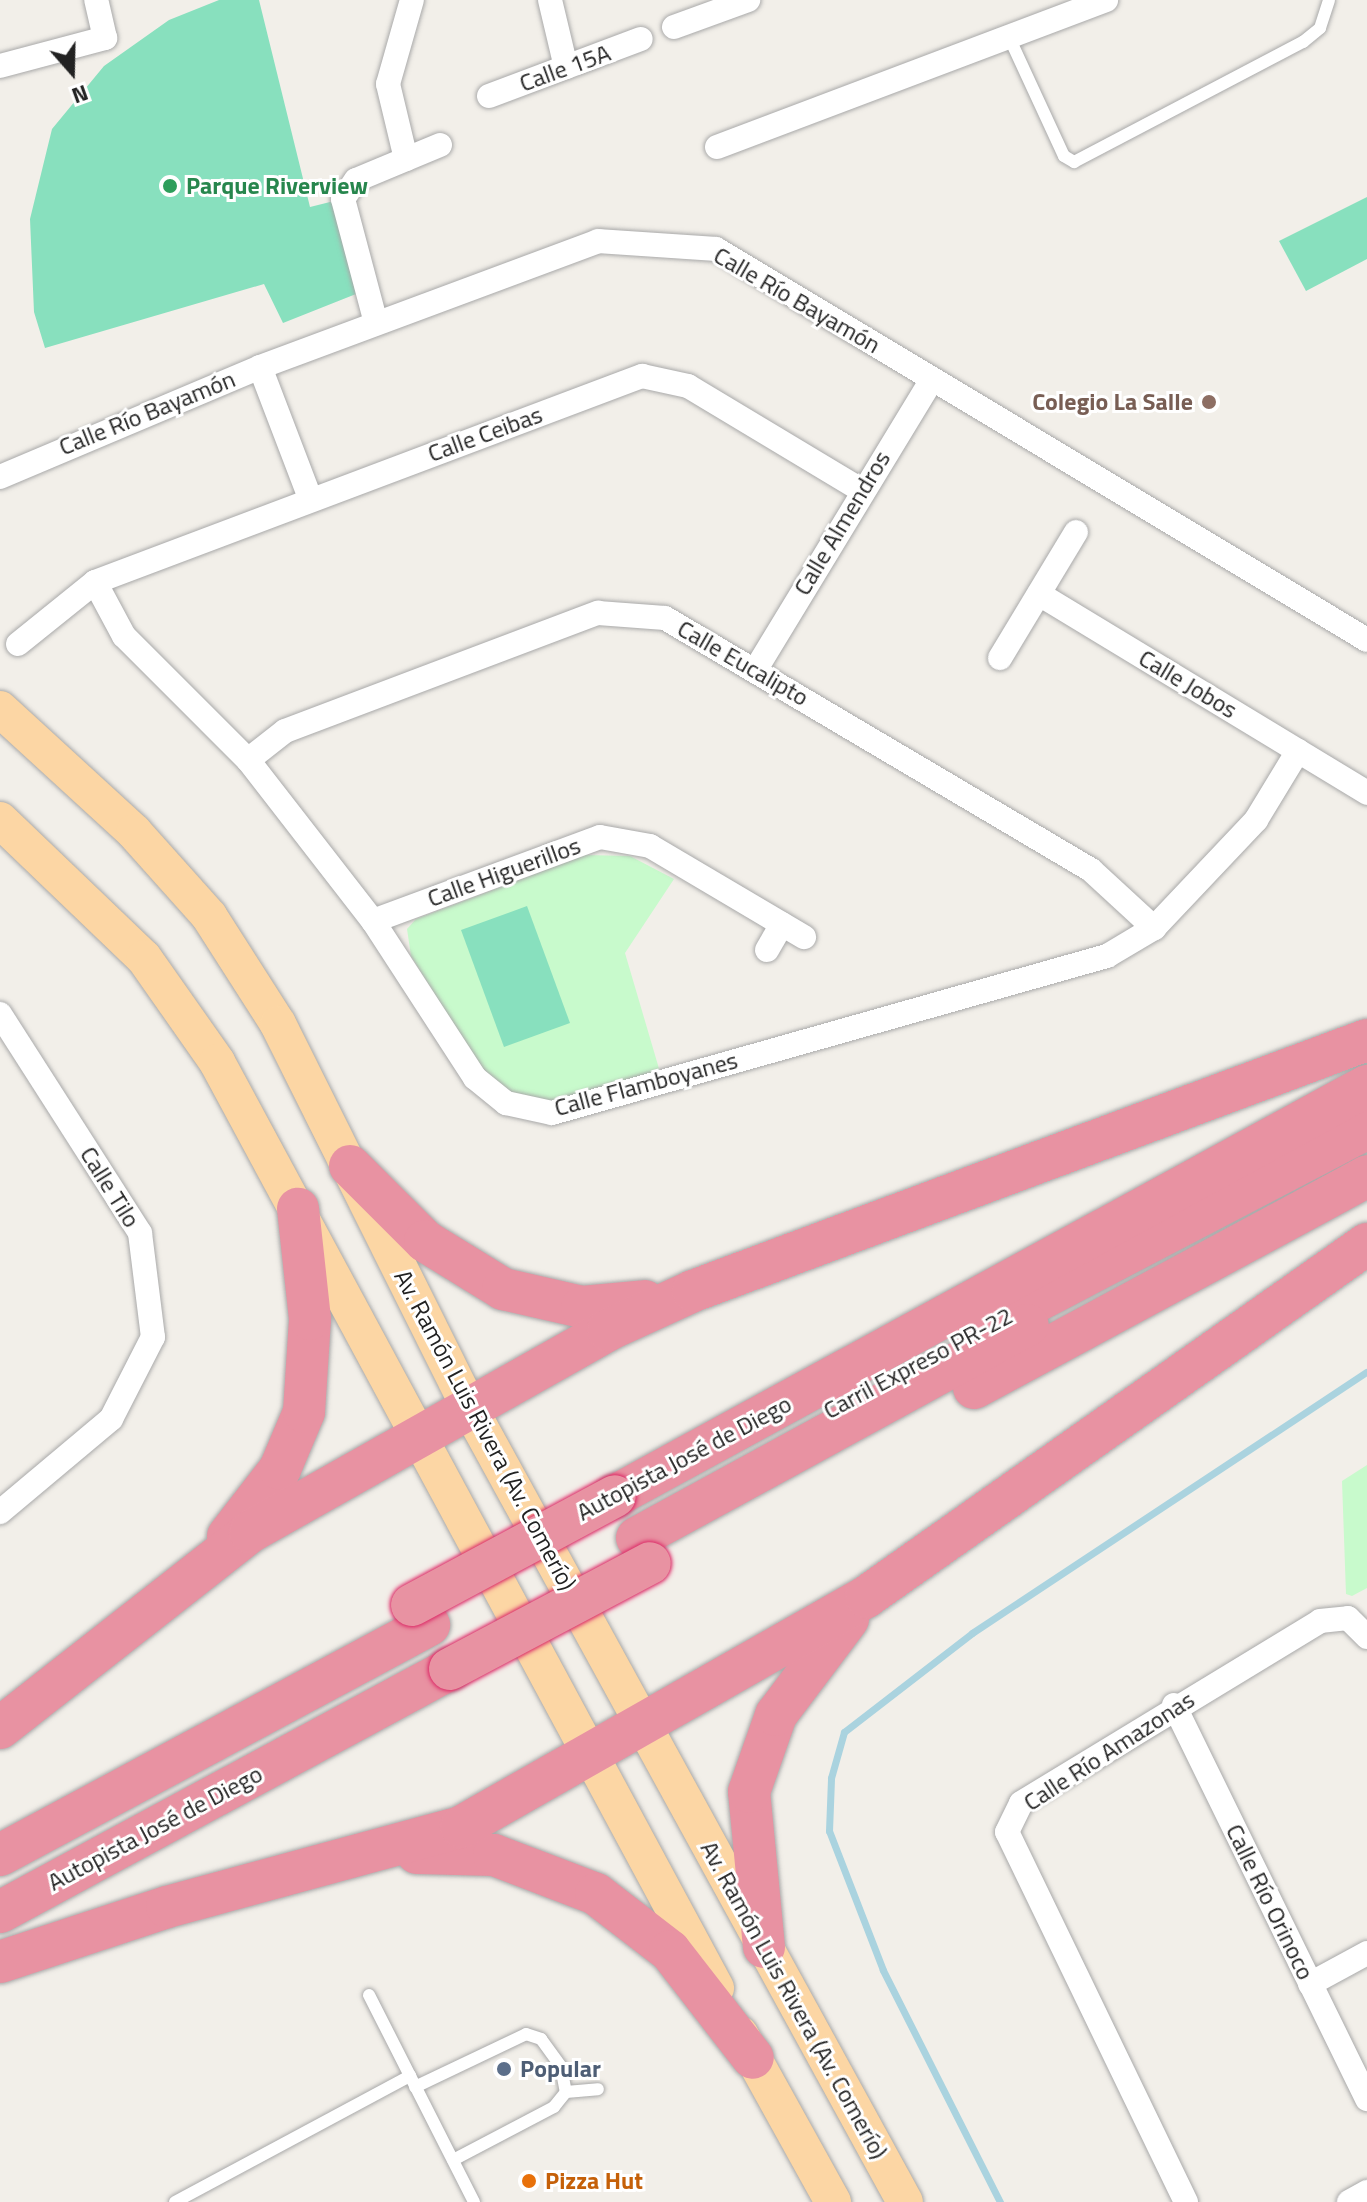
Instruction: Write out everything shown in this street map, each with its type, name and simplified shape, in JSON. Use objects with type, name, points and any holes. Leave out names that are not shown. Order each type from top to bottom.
[{"type":"highway","points":[[0,1728],[250,1532],[470,1409],[693,1291],[1367,1040]]},
{"type":"highway","name":"Autopista José de Diego","points":[[0,1912],[432,1637],[632,1529],[1367,1086]]},
{"type":"highway","name":"Carril Expreso PR-22","points":[[632,1529],[1367,1130]]},
{"type":"highway","points":[[350,1166],[425,1241],[503,1289],[582,1307],[693,1291]]},
{"type":"highway","name":"Autopista José de Diego","points":[[0,1829],[432,1637],[632,1529],[1367,1176]]},
{"type":"highway","points":[[195,1574],[280,1469],[304,1412],[310,1319],[298,1209]]},
{"type":"highway","points":[[0,1962],[167,1907],[387,1853],[461,1827],[644,1727],[866,1597],[1367,1244]]},
{"type":"highway","points":[[764,1947],[748,1819],[759,1755],[795,1684],[866,1597]]},
{"type":"highway","points":[[0,1855],[432,1637]]},
{"type":"highway","points":[[0,1882],[432,1637]]},
{"type":"highway","points":[[387,1853],[494,1855],[596,1894],[670,1951],[753,2058]]},
{"type":"main road","name":"Av. Ramón Luis Rivera (Av. Comerío)","points":[[0,709],[134,832],[209,916],[278,1024],[470,1409],[905,2202]]},
{"type":"main road","points":[[0,820],[144,958],[217,1062],[833,2202]]},
{"type":"street","points":[[0,66],[105,38],[96,0]]},
{"type":"street","points":[[406,159],[388,84],[412,0]]},
{"type":"street","points":[[550,0],[566,67]]},
{"type":"street","points":[[674,27],[748,0]]},
{"type":"street","points":[[717,147],[1106,0]]},
{"type":"street","name":"Calle 15A","points":[[489,96],[641,39]]},
{"type":"street","points":[[376,323],[343,199],[356,180],[440,145]]},
{"type":"street","name":"Calle Río Bayamón","points":[[0,477],[260,367],[598,241],[716,249],[1367,640]]},
{"type":"street","points":[[260,367],[310,498]]},
{"type":"street","name":"Calle Ceibas","points":[[18,644],[95,582],[310,498],[642,376],[688,386],[861,490]]},
{"type":"street","name":"Calle Almendros","points":[[756,669],[861,490],[932,379]]},
{"type":"street","points":[[1000,658],[1076,532]]},
{"type":"street","name":"Calle Flamboyanes","points":[[95,582],[124,636],[248,760],[373,921],[475,1078],[506,1103],[552,1113],[1107,956],[1154,928],[1256,820],[1298,751]]},
{"type":"street","name":"Calle Jobos","points":[[1039,594],[1367,793]]},
{"type":"street","name":"Calle Eucalipto","points":[[248,760],[285,731],[598,613],[665,618],[756,669],[1091,870],[1154,928]]},
{"type":"street","name":"Calle Higuerillos","points":[[373,921],[600,837],[650,846],[804,937]]},
{"type":"street","points":[[767,950],[782,924]]},
{"type":"street","name":"Calle Tilo","points":[[0,1014],[140,1233],[153,1337],[111,1419],[0,1512]]},
{"type":"street","name":"Calle Río Amazonas","points":[[1186,2202],[1007,1832],[1021,1803],[1174,1705],[1320,1621],[1348,1618],[1367,1637]]},
{"type":"street","name":"Calle Río Orinoco","points":[[1174,1705],[1367,2099]]},
{"type":"street","points":[[1310,1984],[1367,1953]]},
{"type":"street","points":[[1349,2202],[1367,2192]]},
{"type":"lane","points":[[1009,37],[1064,156],[1074,162],[1303,42],[1320,28],[1329,0]]},
{"type":"lane","points":[[369,1995],[474,2202]]},
{"type":"lane","points":[[175,2202],[413,2081],[526,2034],[550,2049],[566,2092]]},
{"type":"lane","points":[[453,2160],[554,2107],[566,2092],[598,2089]]},
{"type":"green space","name":"Parque Riverview","points":[[219,0],[259,0],[310,207],[334,201],[356,294],[283,323],[264,284],[45,348],[34,312],[30,219],[52,129],[104,66],[169,20]]},
{"type":"green space","points":[[1367,197],[1367,259],[1306,291],[1279,241]]},
{"type":"green space","points":[[585,855],[630,856],[674,879],[625,953],[660,1072],[552,1106],[505,1090],[478,1064],[411,956],[407,929],[416,919]]},
{"type":"green space","points":[[527,906],[570,1023],[504,1047],[461,930]]},
{"type":"green space","points":[[1367,1465],[1367,1588],[1352,1596],[1346,1594],[1342,1481]]},
{"type":"waterway","points":[[1000,2202],[883,1970],[829,1831],[831,1778],[844,1732],[972,1633],[1367,1372]]},
{"type":"place","name":"Parque Riverview","points":[[170,186]]},
{"type":"place","name":"Colegio La Salle","points":[[1209,402]]},
{"type":"place","name":"Popular","points":[[504,2069]]},
{"type":"place","name":"Pizza Hut","points":[[529,2181]]}]
